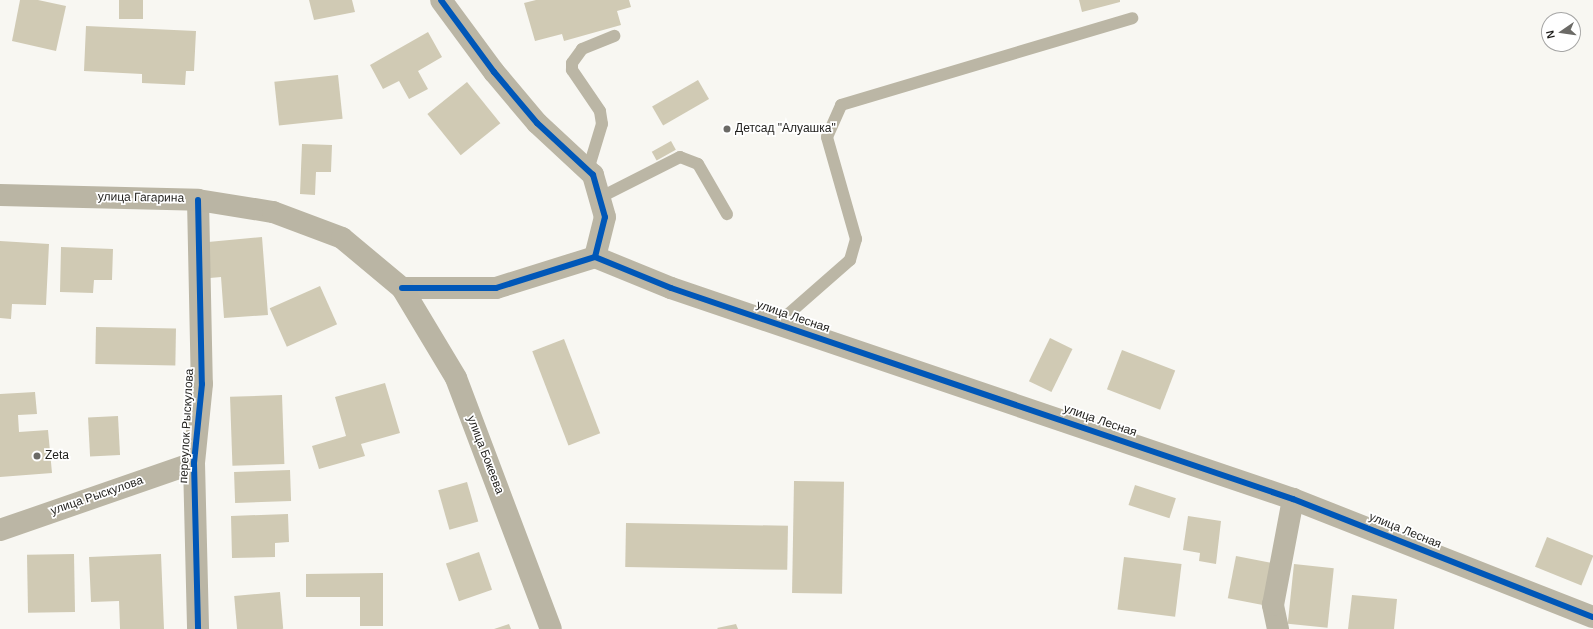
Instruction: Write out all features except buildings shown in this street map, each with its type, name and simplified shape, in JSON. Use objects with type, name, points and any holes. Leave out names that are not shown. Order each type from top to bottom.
[{"type":"main road","name":"улица Гагарина","points":[[0,195],[198,200],[274,212],[342,238],[402,288]]},
{"type":"main road","name":"улица Бокеева","points":[[402,288],[456,378],[551,629]]},
{"type":"street","points":[[402,288],[496,288],[595,257],[605,217],[593,175],[537,123],[494,72],[441,0]]},
{"type":"street","name":"переулок Рыскулова","points":[[198,200],[202,384],[194,463],[198,629]]},
{"type":"street","name":"улица Лесная","points":[[595,257],[671,288],[1293,498],[1593,617]]},
{"type":"street","name":"улица Рыскулова","points":[[0,530],[194,463]]},
{"type":"street","points":[[1278,629],[1273,605],[1293,498]]},
{"type":"lane","points":[[777,324],[850,260],[856,239],[827,137],[841,105],[1132,18]]},
{"type":"lane","points":[[588,170],[602,124],[600,112],[572,70],[572,63],[582,49],[614,36]]},
{"type":"lane","points":[[599,198],[680,157],[698,164],[727,214]]},
{"type":"cycle path","points":[[402,288],[496,288],[595,257],[605,217],[593,175],[537,123],[494,72],[441,0]]},
{"type":"cycle path","points":[[198,200],[202,384],[194,463],[198,629]]},
{"type":"cycle path","points":[[595,257],[671,288],[1293,499],[1593,617]]},
{"type":"place","name":"Детсад \"Алуашка\"","points":[[727,129]]},
{"type":"place","name":"Zeta","points":[[37,456]]}]
